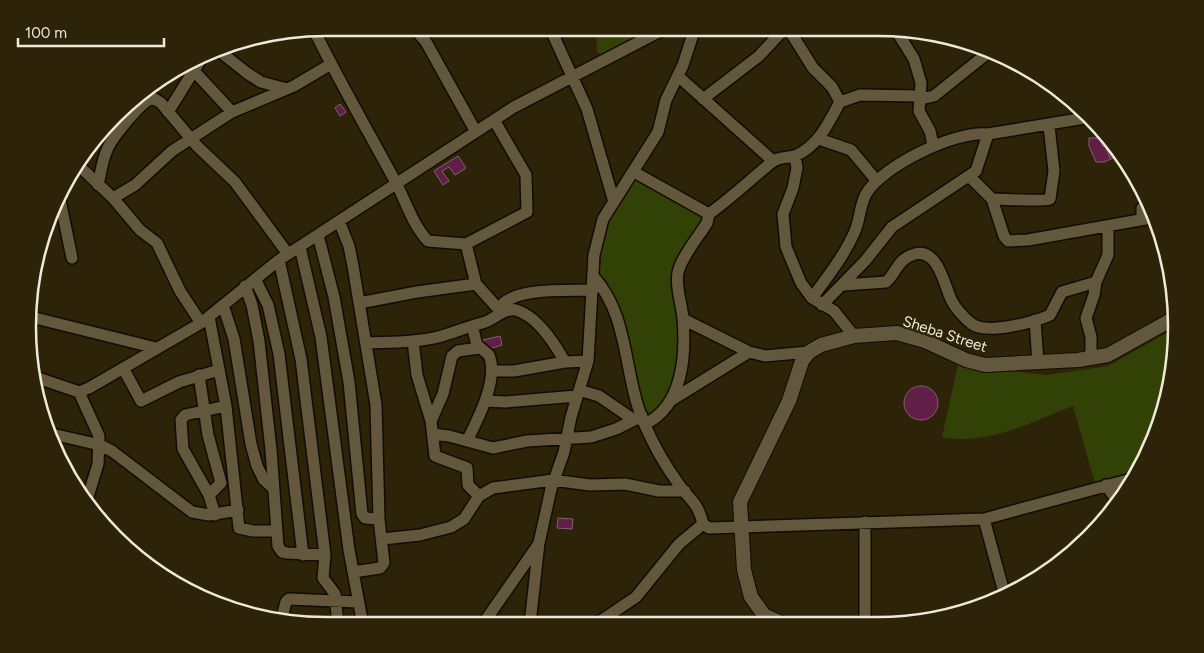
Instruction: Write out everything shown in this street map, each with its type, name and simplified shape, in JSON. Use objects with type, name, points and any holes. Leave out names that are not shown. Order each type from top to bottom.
[{"type":"street","points":[[317,36],[397,184],[411,215],[428,241],[466,244],[527,212],[526,175],[494,120]]},
{"type":"street","points":[[421,36],[476,132]]},
{"type":"street","points":[[554,36],[586,109],[614,202]]},
{"type":"street","points":[[79,392],[205,320],[283,257],[494,120],[651,36]]},
{"type":"street","points":[[531,617],[540,544],[553,480],[568,437],[578,393],[588,361],[594,255],[598,230],[658,132],[666,100],[678,76],[692,36]]},
{"type":"street","points":[[703,99],[759,56],[779,36]]},
{"type":"street","points":[[792,36],[813,68],[832,88],[840,102]]},
{"type":"street","points":[[898,37],[914,60],[921,83],[919,111],[930,131],[932,145]]},
{"type":"street","points":[[224,55],[261,82],[287,89]]},
{"type":"street","points":[[670,401],[683,367],[683,319],[678,272],[706,223],[709,214],[732,198],[773,161],[784,156],[795,156],[819,139],[840,102],[860,95],[921,96],[925,98],[934,96],[984,56]]},
{"type":"street","points":[[113,198],[135,185],[164,156],[232,112],[287,89],[331,64]]},
{"type":"street","points":[[168,112],[196,67]]},
{"type":"street","points":[[194,71],[232,112]]},
{"type":"street","points":[[678,76],[773,161]]},
{"type":"street","points":[[98,184],[105,156],[111,142],[145,102],[154,98],[190,139],[234,182],[283,257],[301,359],[325,555],[323,578],[335,594],[337,617]]},
{"type":"street","points":[[817,302],[856,229],[866,195],[876,180],[932,145],[976,132],[988,134],[1049,126],[1081,119]]},
{"type":"street","points":[[992,199],[1027,199],[1042,202],[1050,200],[1054,171],[1049,126]]},
{"type":"street","points":[[817,302],[844,285],[892,227],[976,171],[980,164],[988,134]]},
{"type":"street","points":[[819,139],[851,150],[876,180]]},
{"type":"street","points":[[795,156],[794,181],[783,214],[786,247],[801,283],[817,302],[834,311],[854,336]]},
{"type":"street","points":[[82,169],[113,198],[140,230],[158,243],[180,291],[205,320],[219,370],[226,406],[239,528],[254,531],[277,531]]},
{"type":"street","points":[[634,172],[709,214]]},
{"type":"street","points":[[969,176],[992,199],[1004,236],[1008,241],[1028,240],[1146,218]]},
{"type":"street","points":[[62,207],[72,258]]},
{"type":"street","points":[[339,221],[349,246],[376,405],[379,519],[384,563],[382,566],[353,572]]},
{"type":"street","points":[[1091,358],[1091,337],[1086,318],[1094,295],[1096,282],[1108,256],[1108,226]]},
{"type":"street","points":[[318,234],[334,297],[349,382],[362,514],[364,518],[371,520],[379,519]]},
{"type":"street","points":[[466,244],[476,284],[501,311]]},
{"type":"street","points":[[300,247],[321,337],[361,617]]},
{"type":"street","points":[[844,285],[886,282],[901,261],[912,254],[926,254],[942,274],[955,306],[972,325],[991,328],[1035,320],[1052,314],[1062,292],[1096,282]]},
{"type":"street","points":[[594,276],[610,299],[618,320],[640,420],[660,454],[699,508],[703,524],[709,528],[984,519],[1124,481]]},
{"type":"street","points":[[255,279],[268,305],[279,354],[303,554]]},
{"type":"street","points":[[359,303],[417,292],[476,284]]},
{"type":"street","points":[[245,286],[252,305],[259,341],[278,546],[282,552],[325,555]]},
{"type":"street","points":[[501,311],[502,303],[516,296],[544,291],[593,290]]},
{"type":"street","points":[[223,305],[234,339],[251,444],[260,475],[274,489]]},
{"type":"street","points":[[366,343],[413,341],[437,337],[489,322],[501,311],[512,310],[518,311],[528,318],[557,348],[565,362]]},
{"type":"street","points":[[36,319],[156,348]]},
{"type":"street","points":[[683,319],[748,352],[765,356],[809,352]]},
{"type":"street","points":[[1035,320],[1038,363]]},
{"type":"street","name":"Sheba Street","points":[[809,352],[821,346],[854,336],[897,334],[925,341],[966,360],[985,365],[1038,363],[1108,355],[1168,322]]},
{"type":"street","points":[[467,441],[486,401],[492,371],[490,355],[479,348],[472,326]]},
{"type":"street","points":[[413,341],[417,375],[431,421],[435,456],[467,468],[468,485],[479,496]]},
{"type":"street","points":[[431,421],[443,394],[452,356],[458,351],[479,348]]},
{"type":"street","points":[[433,434],[493,448],[527,441],[591,437],[640,420],[654,420],[670,401],[748,352]]},
{"type":"street","points":[[768,617],[764,615],[751,597],[744,570],[740,502],[789,401],[802,361],[809,352]]},
{"type":"street","points":[[492,371],[514,372],[565,362],[588,361]]},
{"type":"street","points":[[122,368],[141,401],[178,382],[219,370]]},
{"type":"street","points":[[199,375],[204,411],[221,483],[209,495]]},
{"type":"street","points":[[41,379],[79,392],[99,436],[98,464],[89,493]]},
{"type":"street","points":[[486,401],[500,402],[578,393],[599,396],[640,420]]},
{"type":"street","points":[[215,515],[209,495],[187,458],[181,432],[182,416],[226,406]]},
{"type":"street","points":[[57,435],[100,445],[123,459],[192,512],[201,516],[238,510]]},
{"type":"street","points":[[231,446],[251,444]]},
{"type":"street","points":[[272,466],[292,466]]},
{"type":"street","points":[[382,539],[420,535],[452,527],[464,519],[479,496],[493,488],[553,480],[590,485],[625,484],[659,491],[685,491]]},
{"type":"street","points":[[1106,485],[1113,496]]},
{"type":"street","points":[[984,519],[1003,588]]},
{"type":"street","points":[[865,522],[865,617]]},
{"type":"street","points":[[606,617],[636,597],[679,544],[703,524]]},
{"type":"street","points":[[488,617],[540,544]]},
{"type":"street","points":[[284,613],[289,599],[358,602]]},
{"type":"green space","points":[[596,36],[642,36],[608,56],[597,53]]},
{"type":"green space","points":[[635,177],[662,196],[696,212],[703,219],[679,259],[672,277],[679,340],[678,356],[671,386],[664,400],[655,411],[643,420],[619,326],[594,262],[600,225]]},
{"type":"green space","points":[[1168,332],[1165,364],[1158,402],[1146,438],[1128,474],[1095,483],[1073,406],[1009,431],[993,435],[959,439],[942,437],[958,365],[1047,375],[1108,366]]},
{"type":"building","points":[[340,104],[346,112],[340,116],[335,108]]},
{"type":"building","points":[[1089,138],[1098,138],[1102,146],[1105,147],[1110,158],[1110,153],[1114,158],[1104,162],[1096,162],[1089,146]]},
{"type":"building","points":[[458,156],[466,168],[455,175],[449,167],[442,171],[449,181],[443,185],[434,171]]},
{"type":"building","points":[[500,336],[502,345],[486,350],[483,340]]},
{"type":"building","points":[[921,386],[928,387],[933,391],[937,396],[937,410],[933,415],[928,419],[921,420],[914,419],[909,415],[905,410],[904,403],[905,396],[909,391],[914,387]]},
{"type":"building","points":[[558,518],[573,519],[572,529],[557,528]]}]
